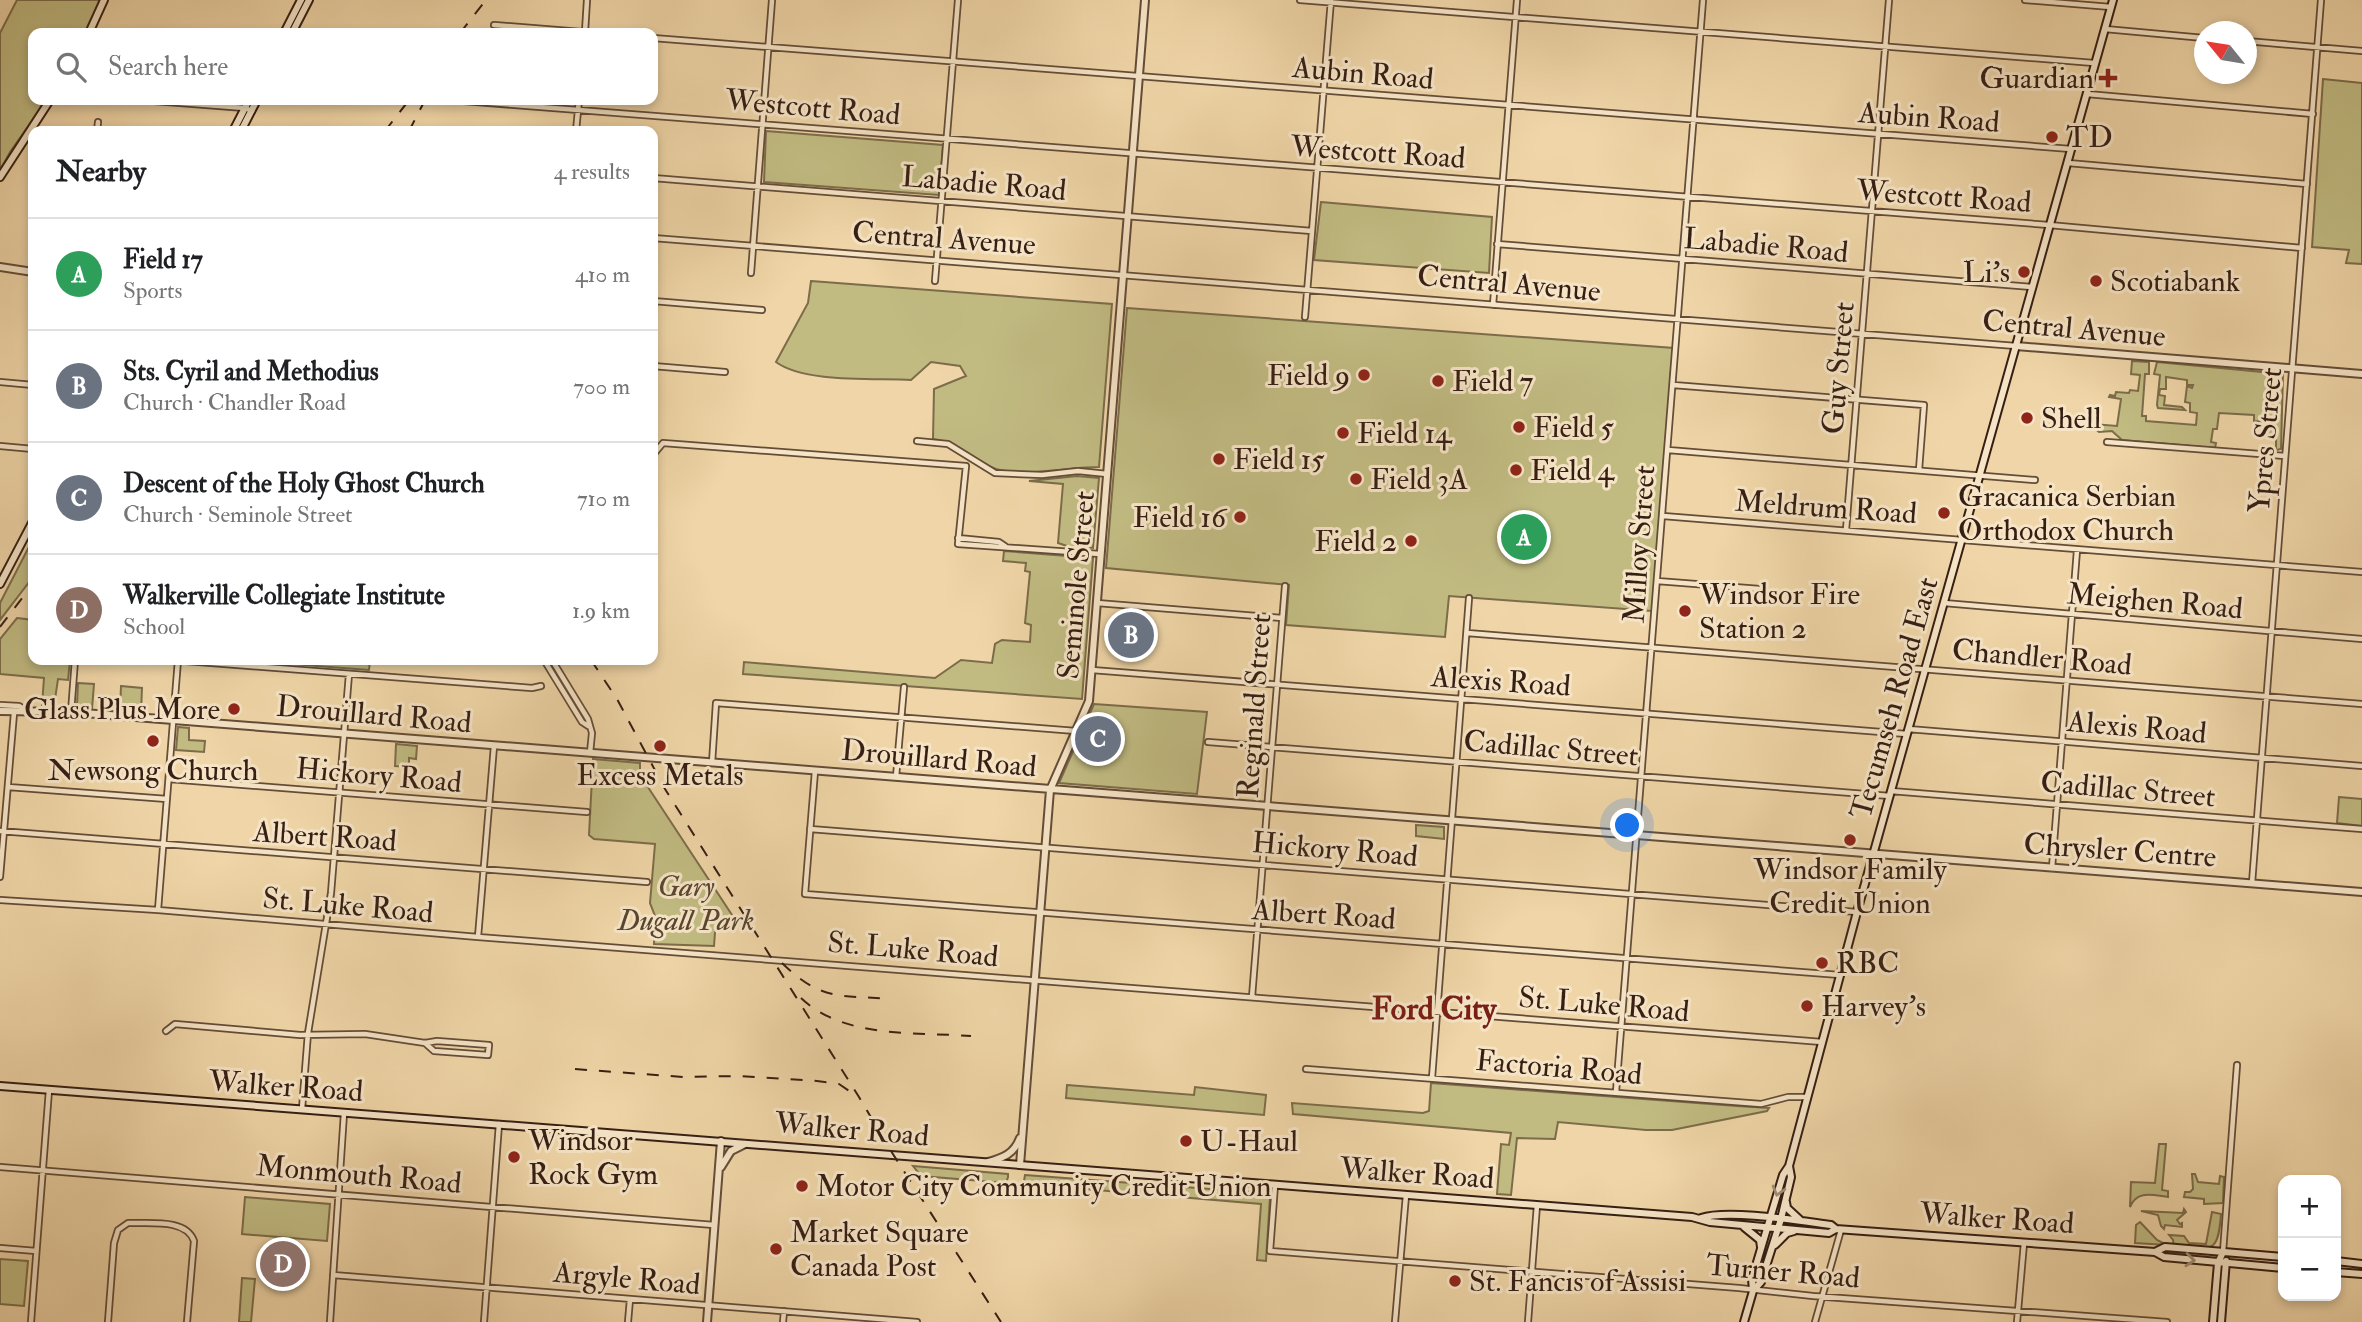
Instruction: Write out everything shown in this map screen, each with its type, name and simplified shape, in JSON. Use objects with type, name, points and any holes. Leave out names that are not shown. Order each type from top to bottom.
[{"type":"main road","points":[[91,28],[104,0]]},
{"type":"main road","points":[[287,28],[301,0]]},
{"type":"main road","points":[[295,28],[309,0]]},
{"type":"main road","name":"Seminole Street","points":[[1020,1166],[1050,790],[1089,701],[1145,0]]},
{"type":"main road","name":"Tecumseh Road East","points":[[1744,1322],[1753,1291],[1752,1279],[1783,1175],[1789,1167],[1857,912],[2112,3]]},
{"type":"main road","points":[[33,126],[47,105]]},
{"type":"main road","points":[[243,126],[248,105]]},
{"type":"main road","points":[[236,126],[252,105]]},
{"type":"main road","points":[[0,177],[28,134]]},
{"type":"main road","points":[[0,267],[28,271]]},
{"type":"main road","name":"Central Avenue","points":[[2016,346],[2362,374]]},
{"type":"main road","points":[[0,584],[28,531]]},
{"type":"main road","name":"Drouillard Road","points":[[0,711],[71,712],[1874,854]]},
{"type":"main road","name":"Chrysler Centre","points":[[1874,854],[2362,892]]},
{"type":"main road","name":"Walker Road","points":[[0,1086],[1700,1218],[1710,1222],[1829,1233],[1839,1230],[2155,1252],[2164,1257],[2278,1268]]},
{"type":"main road","points":[[985,1163],[1005,1157],[1017,1144],[1021,1133]]},
{"type":"main road","points":[[707,1322],[721,1141]]},
{"type":"main road","points":[[719,1171],[731,1151],[748,1143]]},
{"type":"main road","name":"Tecumseh Road East","points":[[1753,1291],[1761,1283],[1781,1219],[1791,1177],[1789,1167]]},
{"type":"main road","points":[[1786,1200],[1787,1208],[1801,1221]]},
{"type":"main road","name":"Walker Road","points":[[1700,1218],[1711,1214],[1770,1218],[1831,1225],[1839,1230]]},
{"type":"main road","points":[[1741,1225],[1760,1240],[1761,1249]]},
{"type":"main road","points":[[1770,1252],[1787,1233],[1800,1230]]},
{"type":"main road","name":"Walker Road","points":[[2155,1252],[2165,1247],[2278,1257]]},
{"type":"main road","points":[[2213,1322],[2218,1263],[2223,1252]]},
{"type":"main road","points":[[2221,1322],[2227,1263],[2223,1252]]},
{"type":"main road","points":[[2341,1262],[2362,1264]]},
{"type":"main road","points":[[2341,1272],[2362,1274]]},
{"type":"street","points":[[585,28],[587,0]]},
{"type":"street","points":[[751,273],[772,0]]},
{"type":"street","points":[[936,281],[958,0]]},
{"type":"street","points":[[1300,0],[2094,63]]},
{"type":"street","points":[[1493,304],[1517,0]]},
{"type":"street","name":"Milloy Street","points":[[1616,1092],[1703,0]]},
{"type":"street","name":"Guy Street","points":[[1846,530],[1889,0]]},
{"type":"street","points":[[2025,0],[2112,3]]},
{"type":"street","name":"Ypres Street","points":[[2252,883],[2321,0]]},
{"type":"street","points":[[1305,317],[1331,1]]},
{"type":"street","points":[[494,25],[528,28]]},
{"type":"street","points":[[2104,29],[2194,37]]},
{"type":"street","name":"Aubin Road","points":[[658,38],[2071,149]]},
{"type":"street","points":[[2257,42],[2362,51]]},
{"type":"street","points":[[2086,94],[2313,114]]},
{"type":"street","points":[[200,105],[248,109]]},
{"type":"street","name":"Westcott Road","points":[[514,105],[2049,225],[2302,248]]},
{"type":"street","points":[[576,126],[578,105]]},
{"type":"street","points":[[98,122],[98,126]]},
{"type":"street","points":[[2067,163],[2307,184]]},
{"type":"street","name":"Labadie Road","points":[[658,178],[1312,230]]},
{"type":"street","name":"Central Avenue","points":[[658,238],[2016,346]]},
{"type":"street","name":"Labadie Road","points":[[1497,244],[2032,288]]},
{"type":"street","points":[[658,301],[762,310]]},
{"type":"street","points":[[658,366],[725,372]]},
{"type":"street","points":[[0,382],[28,385]]},
{"type":"street","points":[[1673,385],[1924,405],[1919,470]]},
{"type":"street","points":[[917,441],[948,444],[995,473],[1042,475],[1078,471],[1107,474]]},
{"type":"street","points":[[2107,442],[2285,456]]},
{"type":"street","points":[[658,449],[663,443],[966,466],[958,538],[999,542],[1008,547],[1100,554]]},
{"type":"street","points":[[0,446],[28,449]]},
{"type":"street","points":[[1668,450],[2035,480]]},
{"type":"street","name":"Meldrum Road","points":[[1662,516],[2362,572]]},
{"type":"street","points":[[2052,868],[2077,550]]},
{"type":"street","points":[[1657,581],[1760,589]]},
{"type":"street","name":"Reginald Street","points":[[1252,997],[1285,586]]},
{"type":"street","points":[[1432,1078],[1469,598]]},
{"type":"street","points":[[1097,603],[1282,618]]},
{"type":"street","name":"Meighen Road","points":[[1944,603],[2362,639]]},
{"type":"street","name":"Chandler Road","points":[[1467,633],[2362,704]]},
{"type":"street","points":[[71,712],[75,665]]},
{"type":"street","points":[[158,910],[175,665]]},
{"type":"street","points":[[237,665],[532,688],[541,686]]},
{"type":"street","points":[[547,665],[582,722],[589,727]]},
{"type":"street","points":[[555,665],[588,719],[592,733],[590,754]]},
{"type":"street","name":"Alexis Road","points":[[1092,670],[2362,766]]},
{"type":"street","points":[[302,1110],[308,1033],[327,924],[349,674]]},
{"type":"street","points":[[896,777],[904,688]]},
{"type":"street","points":[[712,763],[716,703],[1076,731]]},
{"type":"street","points":[[0,705],[19,706],[27,711]]},
{"type":"street","points":[[0,877],[14,713]]},
{"type":"street","name":"Cadillac Street","points":[[1208,742],[2362,829]]},
{"type":"street","points":[[478,937],[494,746]]},
{"type":"street","points":[[810,829],[815,771]]},
{"type":"street","name":"Hickory Road","points":[[169,779],[587,811]]},
{"type":"street","points":[[8,787],[167,799]]},
{"type":"street","name":"Hickory Road","points":[[810,829],[1857,912]]},
{"type":"street","name":"Albert Road","points":[[810,829],[805,894],[1840,975]]},
{"type":"street","name":"Albert Road","points":[[2,831],[647,882]]},
{"type":"street","name":"St. Luke Road","points":[[0,900],[158,910],[1822,1042]]},
{"type":"street","points":[[166,1031],[175,1024],[300,1035],[365,1034],[425,1043],[437,1041],[489,1045],[488,1055],[434,1051],[425,1043]]},
{"type":"street","points":[[2223,1252],[2237,1065]]},
{"type":"street","name":"Factoria Road","points":[[1306,1069],[1761,1104],[1788,1097],[1807,1097]]},
{"type":"street","points":[[31,1322],[49,1090]]},
{"type":"street","points":[[330,1322],[344,1113]]},
{"type":"street","points":[[484,1322],[499,1124]]},
{"type":"street","name":"Monmouth Road","points":[[0,1167],[715,1225]]},
{"type":"street","name":"Turner Road","points":[[1275,1185],[1270,1251],[1822,1297],[2167,1322]]},
{"type":"street","points":[[1395,1322],[1406,1195]]},
{"type":"street","points":[[1528,1322],[1537,1205]]},
{"type":"street","points":[[108,1322],[114,1243],[118,1230],[128,1223],[181,1226],[191,1235],[194,1241],[187,1322]]},
{"type":"street","points":[[1815,1322],[1839,1230]]},
{"type":"street","points":[[2017,1322],[2024,1243]]},
{"type":"street","points":[[0,1248],[36,1251]]},
{"type":"street","name":"Argyle Road","points":[[333,1275],[783,1311],[855,1320],[917,1322]]},
{"type":"street","points":[[628,1322],[630,1299]]},
{"type":"street","points":[[783,1311],[783,1322]]},
{"type":"green space","points":[[17,0],[101,0],[87,28],[28,28],[28,105],[43,105],[0,171],[0,33]]},
{"type":"green space","points":[[2323,79],[2362,83],[2362,264],[2346,263],[2349,250],[2312,247]]},
{"type":"green space","points":[[766,131],[943,145],[939,195],[764,182]]},
{"type":"green space","points":[[1321,202],[1492,217],[1489,273],[1314,260]]},
{"type":"green space","points":[[811,281],[1112,304],[1099,467],[1033,472],[1007,471],[988,466],[952,444],[933,439],[934,389],[966,376],[960,366],[931,362],[911,380],[860,379],[804,373],[788,369],[776,362],[808,303]]},
{"type":"green space","points":[[1127,308],[1674,348],[1652,611],[1449,596],[1445,637],[1286,625],[1289,585],[1106,568]]},
{"type":"green space","points":[[2132,361],[2149,362],[2149,374],[2145,374],[2142,416],[2146,416],[2146,421],[2196,425],[2197,413],[2190,412],[2190,403],[2185,402],[2187,386],[2192,388],[2193,385],[2187,385],[2187,380],[2166,377],[2166,389],[2160,389],[2159,395],[2165,396],[2164,405],[2182,407],[2185,410],[2158,408],[2160,375],[2154,374],[2157,362],[2283,374],[2281,449],[2276,450],[2276,435],[2267,435],[2267,429],[2270,427],[2267,427],[2267,422],[2254,421],[2254,415],[2219,413],[2217,429],[2213,429],[2211,442],[2216,443],[2215,448],[2122,440],[2112,431],[2099,432],[2093,424],[2117,426],[2121,399],[2109,397],[2110,395],[2115,396],[2116,392],[2129,393],[2130,390],[2138,391],[2140,375],[2131,374]]},
{"type":"green space","points":[[1077,476],[1099,478],[1093,548],[1058,543],[1063,484],[1029,481]]},
{"type":"green space","points":[[28,549],[28,584],[0,620],[0,603]]},
{"type":"green space","points":[[1004,551],[1093,558],[1082,699],[743,674],[744,662],[935,678],[961,660],[992,663],[995,644],[1002,640],[1030,642],[1031,625],[1025,623],[1030,572],[1025,571],[1026,563],[1003,561]]},
{"type":"green space","points":[[17,618],[28,619],[28,665],[70,665],[68,680],[58,679],[54,706],[42,705],[44,678],[0,674],[0,639]]},
{"type":"green space","points":[[303,665],[370,665],[369,670]]},
{"type":"green space","points":[[78,683],[94,684],[92,709],[77,705]]},
{"type":"green space","points":[[121,686],[142,688],[141,713],[120,711]]},
{"type":"green space","points":[[1094,704],[1207,712],[1197,794],[1059,783]]},
{"type":"green space","points":[[178,727],[189,728],[189,740],[205,741],[204,752],[176,750]]},
{"type":"green space","points":[[396,744],[417,746],[416,759],[409,758],[409,767],[395,766]]},
{"type":"green space","name":"Gary Dugall Park","points":[[593,759],[640,763],[640,775],[736,921],[716,919],[714,946],[654,944],[655,916],[650,903],[655,844],[594,839],[589,835]]},
{"type":"green space","points":[[2339,797],[2362,799],[2362,826],[2337,823]]},
{"type":"green space","points":[[1416,825],[1444,827],[1444,839],[1416,836]]},
{"type":"green space","points":[[1431,1083],[1769,1108],[1767,1111],[1672,1130],[1558,1122],[1555,1139],[1517,1138],[1511,1195],[1497,1194],[1501,1144],[1509,1145],[1511,1133],[1293,1114],[1292,1103],[1423,1113],[1429,1111]]},
{"type":"green space","points":[[1067,1085],[1194,1095],[1195,1087],[1266,1095],[1264,1115],[1066,1098]]},
{"type":"green space","points":[[2159,1144],[2166,1144],[2162,1190],[2168,1191],[2168,1197],[2141,1196],[2130,1207],[2131,1182],[2155,1183]]},
{"type":"green space","points":[[913,1166],[1008,1174],[1008,1177],[1006,1183],[921,1176]]},
{"type":"green space","points":[[2192,1174],[2195,1174],[2198,1182],[2219,1184],[2220,1176],[2224,1177],[2223,1203],[2204,1204],[2204,1199],[2184,1197],[2185,1192],[2193,1189]]},
{"type":"green space","points":[[1025,1175],[1264,1193],[1270,1197],[1266,1261],[1257,1260],[1261,1204],[1026,1184]]},
{"type":"green space","points":[[245,1197],[330,1204],[327,1241],[242,1234]]},
{"type":"green space","points":[[2184,1209],[2186,1212],[2177,1220],[2182,1223],[2182,1227],[2165,1225],[2164,1229],[2158,1215],[2141,1211],[2183,1213]]},
{"type":"green space","points":[[2212,1212],[2221,1214],[2215,1243],[2205,1248],[2174,1246],[2169,1235],[2184,1236],[2189,1243],[2206,1244]]},
{"type":"green space","points":[[2140,1222],[2157,1240],[2167,1245],[2135,1243],[2136,1225]]},
{"type":"green space","points":[[0,1259],[28,1261],[24,1306],[0,1304]]},
{"type":"green space","points":[[242,1278],[255,1279],[251,1322],[239,1322]]},
{"type":"railway","points":[[464,28],[486,0]]},
{"type":"railway","points":[[389,126],[405,105]]},
{"type":"railway","points":[[412,126],[422,105]]},
{"type":"railway","points":[[0,627],[28,591]]},
{"type":"railway","points":[[594,665],[617,699],[665,789],[1001,1322]]},
{"type":"railway","points":[[782,963],[808,984],[832,994],[891,999]]},
{"type":"railway","points":[[801,998],[818,1011],[859,1027],[904,1033],[971,1036]]},
{"type":"railway","points":[[575,1069],[683,1077],[739,1076],[817,1081],[839,1084],[855,1095]]},
{"type":"place","name":"Guardian","points":[[2108,78]]},
{"type":"place","name":"TD","points":[[2052,137]]},
{"type":"place","name":"Li's","points":[[2024,272]]},
{"type":"place","name":"Scotiabank","points":[[2096,281]]},
{"type":"place","name":"Field 9","points":[[1364,375]]},
{"type":"place","name":"Field 7","points":[[1438,381]]},
{"type":"place","name":"Shell","points":[[2027,418]]},
{"type":"place","name":"Field 5","points":[[1519,427]]},
{"type":"place","name":"Field 14","points":[[1343,433]]},
{"type":"place","name":"Field 15","points":[[1219,459]]},
{"type":"place","name":"Field 4","points":[[1516,470]]},
{"type":"place","name":"Field 3A","points":[[1356,479]]},
{"type":"place","name":"Gracanica Serbian Orthodox Church","points":[[1944,513]]},
{"type":"place","name":"Field 16","points":[[1240,517]]},
{"type":"place","name":"Field 17","points":[[1524,537]]},
{"type":"place","name":"Field 2","points":[[1411,541]]},
{"type":"place","name":"Windsor Fire Station 2","points":[[1685,611]]},
{"type":"place","name":"Sts. Cyril and Methodius","points":[[1131,635]]},
{"type":"place","name":"Glass Plus More","points":[[234,709]]},
{"type":"place","name":"Descent of the Holy Ghost Church","points":[[1098,739]]},
{"type":"place","name":"Newsong Church","points":[[153,741]]},
{"type":"place","name":"Excess Metals","points":[[660,746]]},
{"type":"place","name":"Windsor Family Credit Union","points":[[1850,840]]},
{"type":"place","name":"RBC","points":[[1822,963]]},
{"type":"place","name":"Harvey's","points":[[1807,1006]]},
{"type":"place","name":"U-Haul","points":[[1186,1141]]},
{"type":"place","name":"Windsor Rock Gym","points":[[514,1157]]},
{"type":"place","name":"Motor City Community Credit Union","points":[[802,1186]]},
{"type":"place","name":"Market Square Canada Post","points":[[776,1249]]},
{"type":"place","name":"Walkerville Collegiate Institute","points":[[283,1264]]},
{"type":"place","name":"St. Fancis of Assisi","points":[[1455,1281]]},
{"type":"district","name":"Ford City","points":[[1434,1008]]}]
